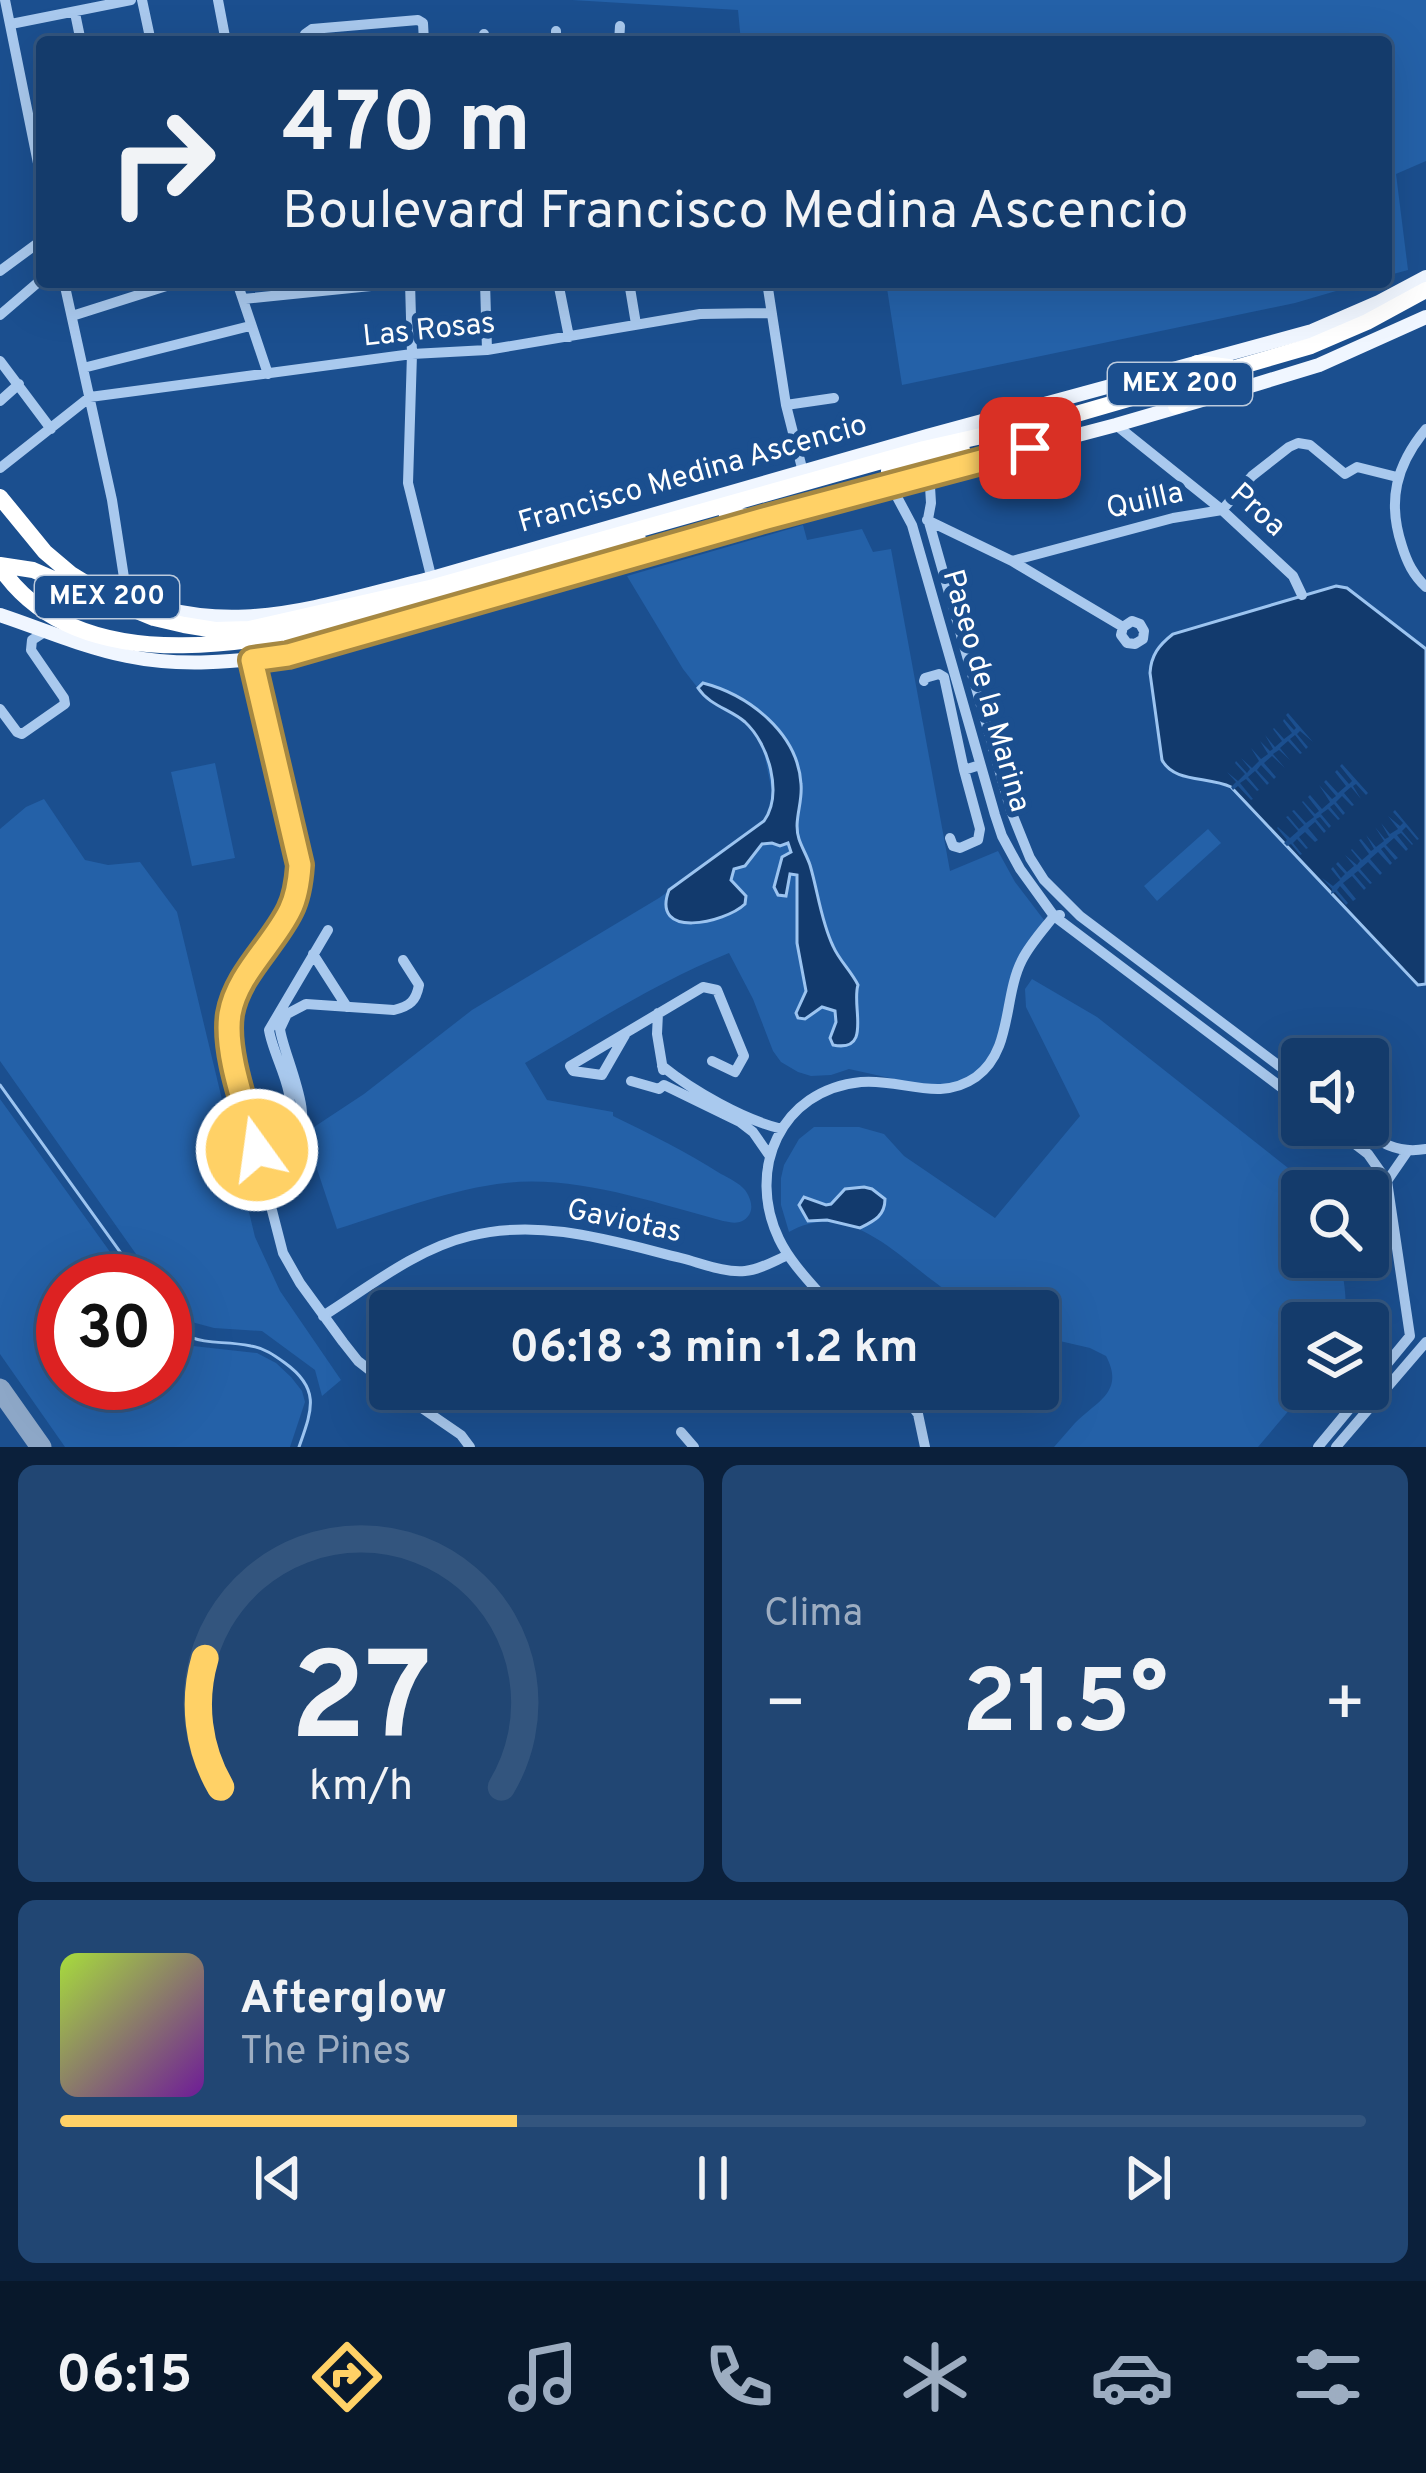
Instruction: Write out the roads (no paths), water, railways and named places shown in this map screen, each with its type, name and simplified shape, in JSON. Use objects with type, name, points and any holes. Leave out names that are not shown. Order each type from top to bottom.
[{"type":"highway","name":"Francisco Medina Ascencio","points":[[0,497],[71,574],[154,618],[247,638],[284,636],[434,588],[1311,346],[1426,290]]},
{"type":"highway","name":"Francisco Medina Ascencio","points":[[925,455],[995,444],[1323,351],[1426,303]]},
{"type":"highway","points":[[1197,363],[1235,368]]},
{"type":"highway","points":[[1176,406],[1201,388]]},
{"type":"highway","points":[[1032,410],[1066,417]]},
{"type":"highway","points":[[995,444],[1030,448]]},
{"type":"highway","name":"Francisco Medina Ascencio","points":[[434,588],[727,516],[886,466]]},
{"type":"highway","points":[[0,512],[0,524]]},
{"type":"highway","points":[[727,516],[767,518]]},
{"type":"highway","points":[[0,566],[33,570],[97,599],[123,601]]},
{"type":"highway","name":"MEX 200","points":[[0,566],[30,601],[82,630],[177,645],[247,638]]},
{"type":"main road","name":"Francisco Medina Ascencio","points":[[925,455],[1032,410],[1312,331],[1426,277]]},
{"type":"main road","points":[[925,455],[1030,448],[1116,425],[1319,365],[1426,317]]},
{"type":"main road","name":"Francisco Medina Ascencio","points":[[434,588],[803,472],[886,466]]},
{"type":"main road","points":[[0,615],[130,657],[166,662],[247,638],[288,655],[767,518],[886,466]]},
{"type":"main road","name":"Francisco Medina Ascencio","points":[[0,487],[56,552],[123,601]]},
{"type":"street","points":[[5,0],[36,129]]},
{"type":"street","points":[[11,24],[131,0]]},
{"type":"street","points":[[142,0],[151,36]]},
{"type":"street","points":[[218,0],[225,36]]},
{"type":"street","points":[[75,13],[80,36]]},
{"type":"street","points":[[304,36],[312,29],[418,20],[423,22],[424,36]]},
{"type":"street","points":[[365,24],[365,36]]},
{"type":"street","points":[[619,36],[620,26]]},
{"type":"street","points":[[0,271],[36,244]]},
{"type":"street","points":[[0,315],[36,284]]},
{"type":"street","points":[[65,288],[112,500],[123,601]]},
{"type":"street","points":[[72,316],[159,288]]},
{"type":"street","points":[[239,288],[268,374]]},
{"type":"street","points":[[243,299],[303,288]]},
{"type":"street","points":[[410,288],[408,483],[434,588]]},
{"type":"street","points":[[484,288],[487,350]]},
{"type":"street","points":[[559,288],[569,337]]},
{"type":"street","points":[[630,288],[636,324]]},
{"type":"street","points":[[768,288],[786,405],[803,472]]},
{"type":"street","name":"Las Rosas","points":[[90,397],[412,354],[487,350],[700,314],[772,313]]},
{"type":"street","points":[[83,368],[250,326]]},
{"type":"street","points":[[0,361],[51,429]]},
{"type":"street","points":[[0,400],[19,384]]},
{"type":"street","points":[[0,468],[90,397]]},
{"type":"street","points":[[786,405],[834,398]]},
{"type":"street","name":"Proa","points":[[1116,425],[1222,510],[1293,576],[1301,595]]},
{"type":"street","points":[[1426,429],[1402,463],[1393,503],[1394,521],[1413,573],[1426,587]]},
{"type":"street","name":"Quilla","points":[[1012,561],[1173,518],[1222,510],[1252,476],[1298,442],[1310,445],[1345,474],[1358,467],[1397,477]]},
{"type":"street","name":"Paseo de la Marina","points":[[925,455],[931,503],[928,519],[1011,811],[1030,858],[1066,903],[1281,1067]]},
{"type":"street","name":"Paseo de la Marina","points":[[886,466],[912,525],[1002,836],[1020,869],[1054,916],[1281,1087]]},
{"type":"street","points":[[912,525],[928,519],[1012,561],[1123,627]]},
{"type":"street","points":[[0,709],[22,734],[65,704],[31,650],[32,640],[46,631]]},
{"type":"street","points":[[247,638],[300,865],[291,909],[231,1008],[232,1049],[283,1253],[323,1316],[369,1370]]},
{"type":"street","points":[[924,681],[932,674],[944,677],[980,829],[978,840],[959,848],[950,838]]},
{"type":"street","points":[[981,766],[994,753]]},
{"type":"street","points":[[964,770],[981,766],[999,770]]},
{"type":"street","points":[[817,1290],[788,1255],[770,1216],[765,1174],[782,1129],[803,1105],[843,1086],[874,1082],[945,1090],[976,1077],[999,1048],[1022,960],[1054,916],[1057,902],[1066,903]]},
{"type":"street","points":[[257,1150],[294,1138],[301,1130],[304,1115],[269,1030],[328,930]]},
{"type":"street","points":[[313,954],[346,1007]]},
{"type":"street","points":[[284,1011],[306,1004],[394,1010],[408,1006],[417,998],[419,985],[403,960]]},
{"type":"street","points":[[626,1033],[602,1075],[571,1069],[570,1063],[703,987],[717,990],[744,1057],[735,1072],[712,1061]]},
{"type":"street","points":[[658,1013],[662,1066],[672,1085],[756,1127],[782,1129]]},
{"type":"street","points":[[1207,1031],[1216,1018]]},
{"type":"street","points":[[640,1025],[657,1034]]},
{"type":"street","points":[[631,1081],[659,1090],[672,1085]]},
{"type":"street","points":[[252,1130],[286,1120],[297,1107]]},
{"type":"street","points":[[756,1127],[769,1155]]},
{"type":"street","points":[[1358,1146],[1380,1170]]},
{"type":"street","points":[[1377,1166],[1390,1146],[1407,1152],[1426,1149]]},
{"type":"street","points":[[1389,1178],[1407,1152]]},
{"type":"street","points":[[1336,1447],[1422,1347],[1410,1336],[1389,1194]]},
{"type":"street","name":"Gaviotas","points":[[323,1316],[424,1253],[470,1235],[558,1230],[730,1270],[756,1269],[788,1255]]},
{"type":"street","points":[[1389,1361],[1410,1336]]},
{"type":"street","points":[[424,1410],[461,1435],[470,1447]]},
{"type":"street","points":[[915,1410],[925,1447]]},
{"type":"street","points":[[1318,1447],[1349,1410]]},
{"type":"street","points":[[682,1432],[694,1447]]},
{"type":"waterway","points":[[0,1085],[122,1254]]},
{"type":"waterway","points":[[192,1338],[260,1348],[296,1373],[310,1401],[299,1447]]}]
